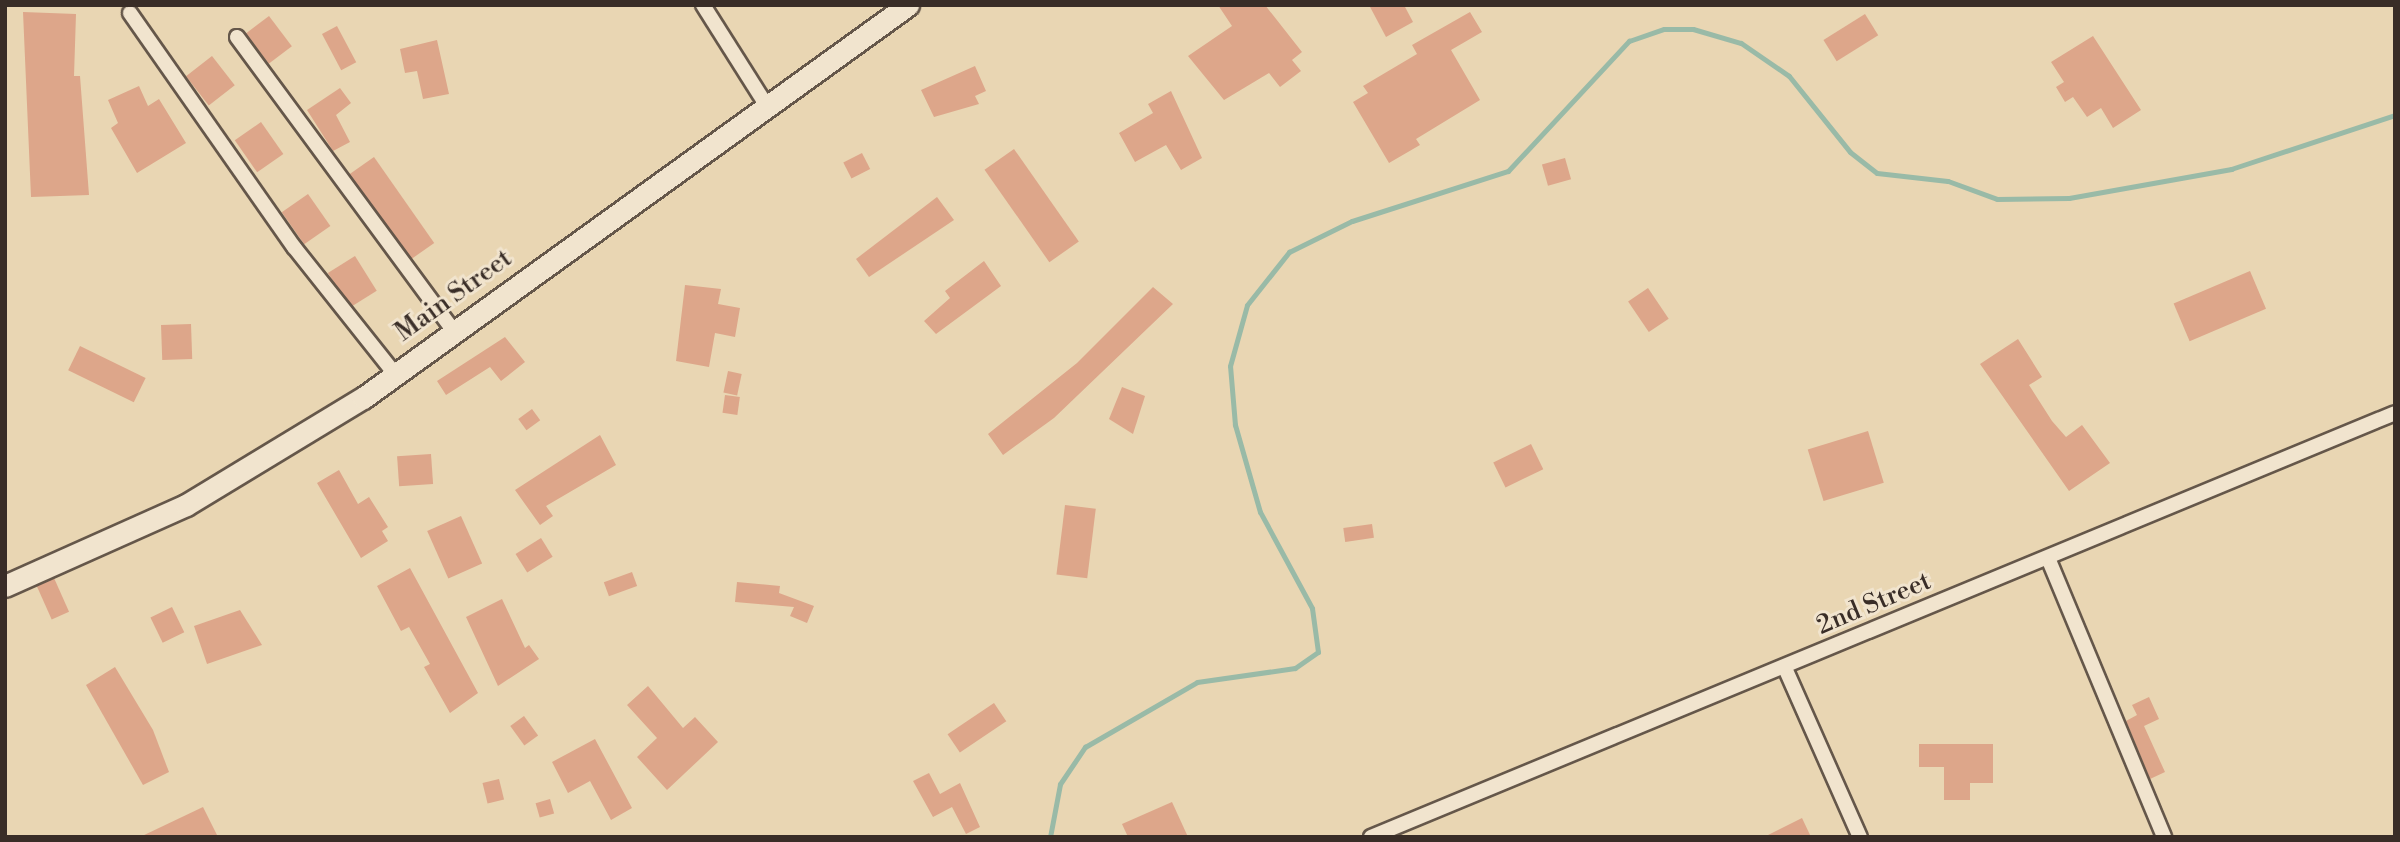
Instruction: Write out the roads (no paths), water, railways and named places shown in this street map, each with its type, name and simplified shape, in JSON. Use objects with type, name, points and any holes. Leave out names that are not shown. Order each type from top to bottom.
[{"type":"main road","name":"Main Street","points":[[5,586],[186,505],[395,374],[908,5]]},
{"type":"street","points":[[703,5],[768,108]]},
{"type":"street","points":[[130,13],[294,247],[395,374]]},
{"type":"street","points":[[237,37],[454,331]]},
{"type":"street","name":"2nd Street","points":[[1371,837],[1785,668],[2395,413]]},
{"type":"street","points":[[2048,558],[2164,837]]},
{"type":"street","points":[[1785,668],[1860,837]]},
{"type":"waterway","points":[[1050,837],[1060,784],[1085,747],[1197,682],[1295,668],[1318,652],[1312,608],[1260,512],[1235,425],[1230,366],[1247,305],[1289,252],[1352,221],[1508,171],[1629,41],[1664,29],[1693,29],[1741,43],[1789,76],[1850,152],[1877,173],[1948,181],[1997,199],[2069,198],[2231,169],[2395,115]]}]
